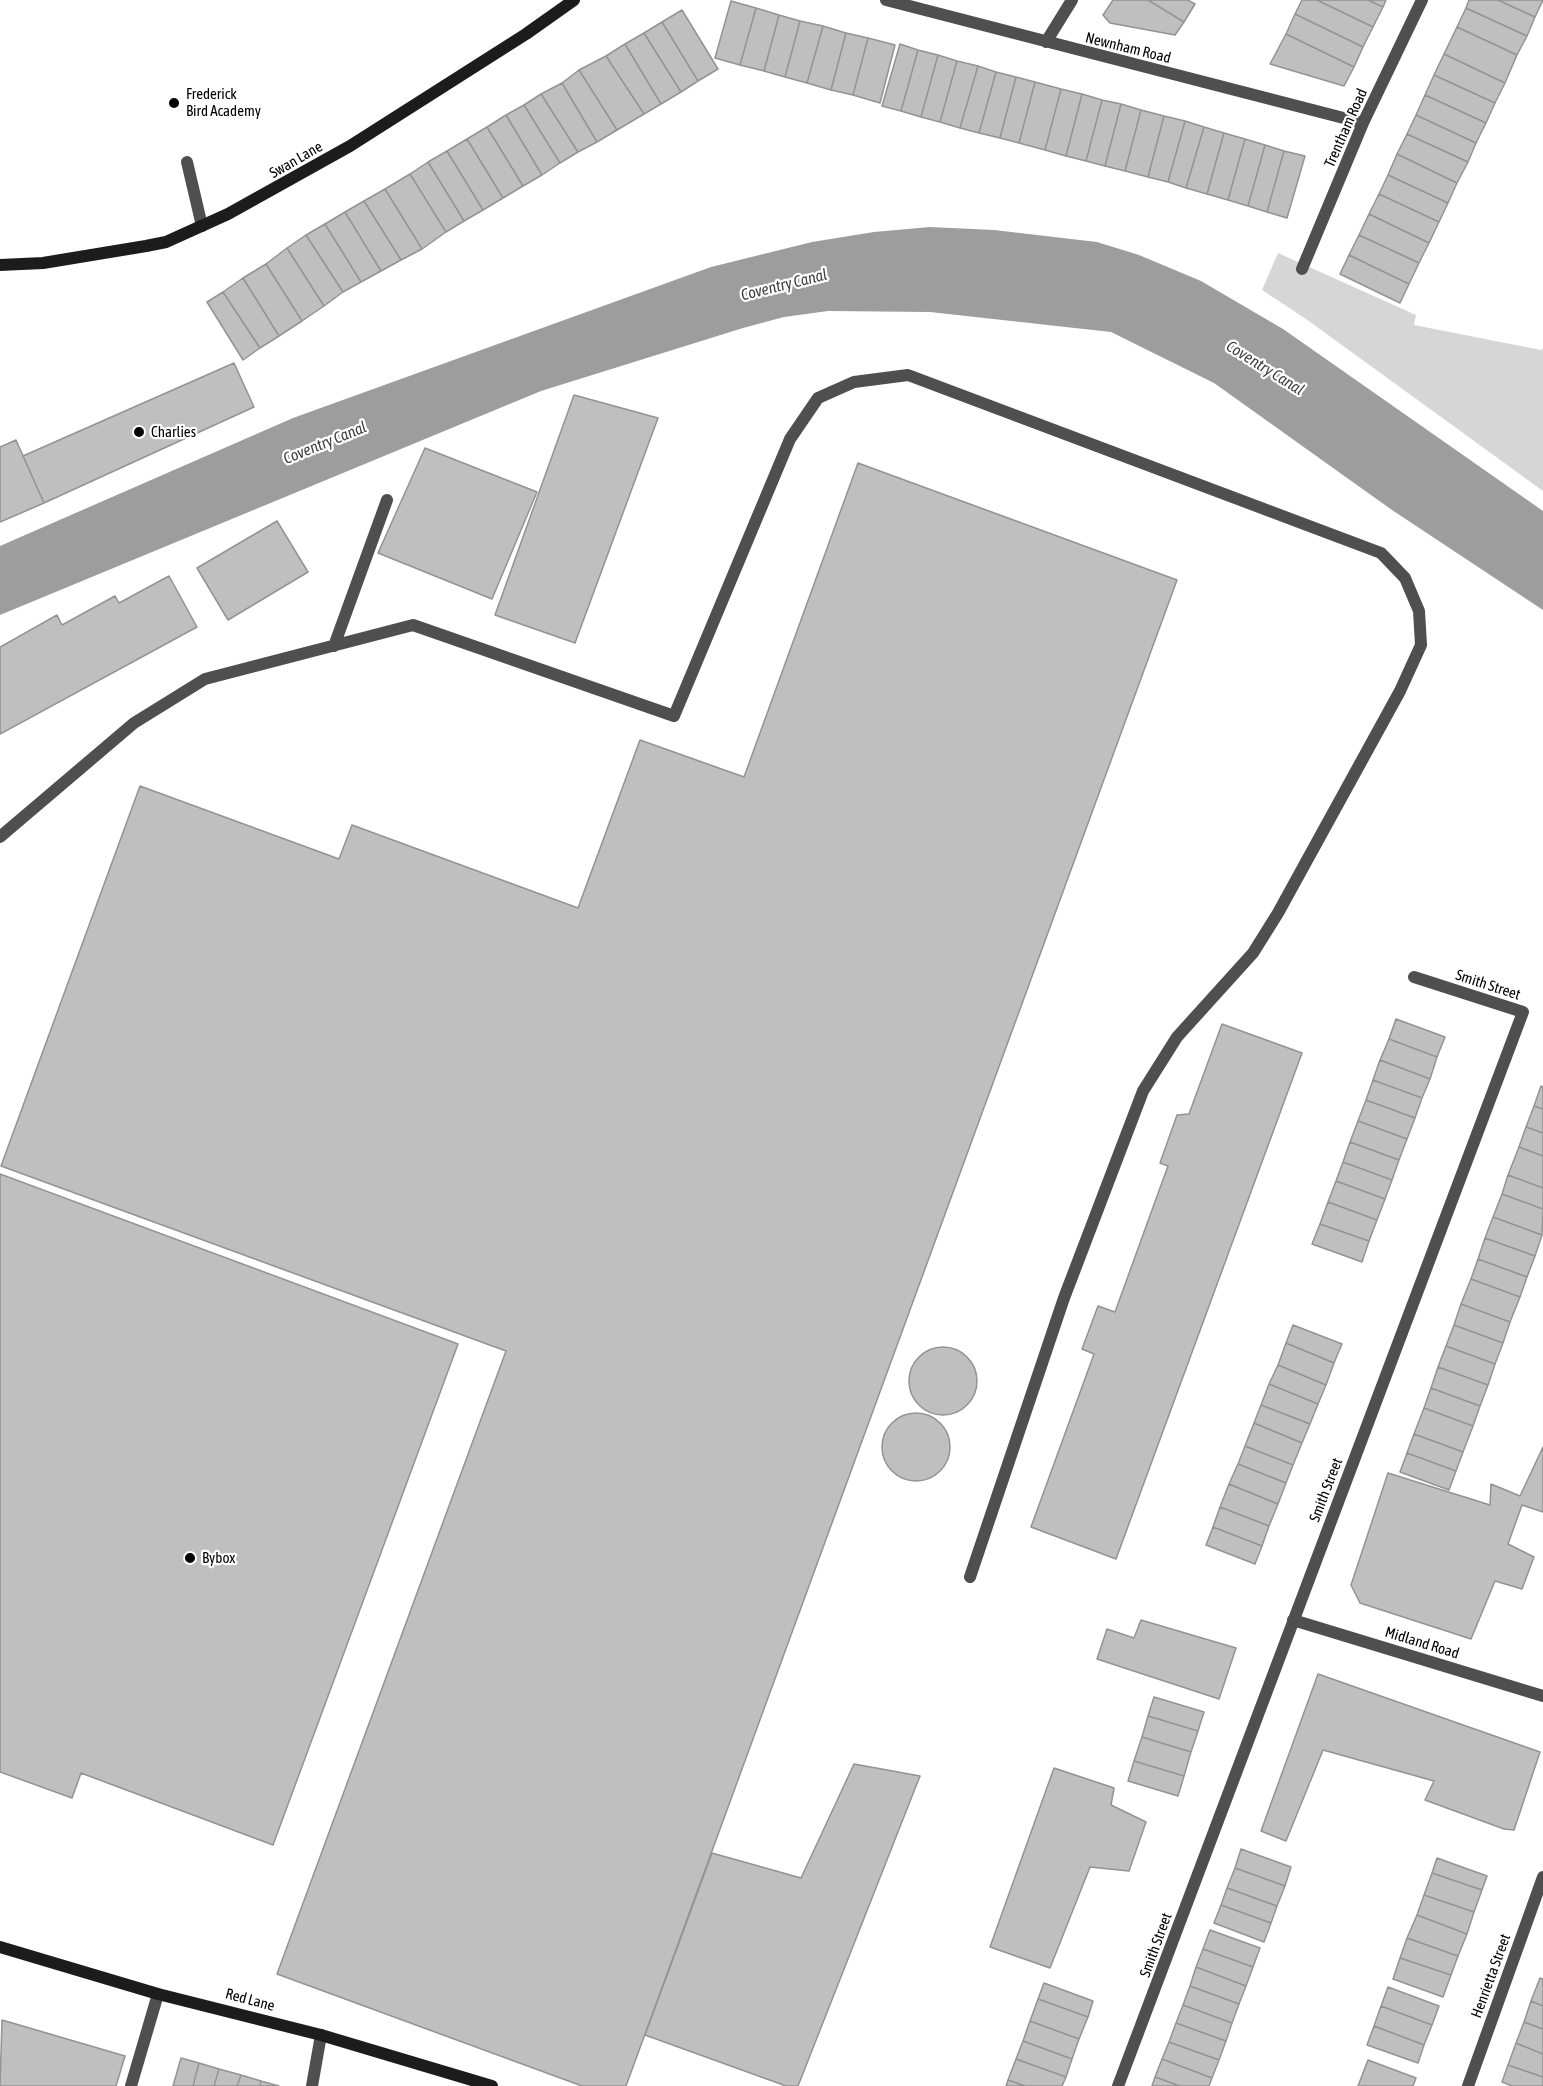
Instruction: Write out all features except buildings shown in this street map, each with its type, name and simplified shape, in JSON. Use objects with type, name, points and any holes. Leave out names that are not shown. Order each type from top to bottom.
[{"type":"street","name":"Swan Lane","points":[[0,265],[44,263],[118,252],[166,242],[202,226],[260,198],[350,146],[526,34],[574,0]]},
{"type":"street","name":"Newnham Road","points":[[886,0],[1363,123]]},
{"type":"street","points":[[1046,42],[1072,0]]},
{"type":"street","name":"Trentham Road","points":[[1302,268],[1363,123],[1422,0]]},
{"type":"street","points":[[187,162],[202,226]]},
{"type":"street","points":[[0,837],[134,723],[205,679],[413,625],[674,716],[790,439],[818,398],[854,382],[908,375],[1381,553],[1405,578],[1419,611],[1421,645],[1400,691],[1272,923],[1253,952],[1177,1037],[1143,1091],[1064,1298],[970,1576]]},
{"type":"street","points":[[334,646],[387,500]]},
{"type":"street","name":"Smith Street","points":[[1118,2086],[1523,1012],[1414,976]]},
{"type":"street","name":"Midland Road","points":[[1293,1620],[1543,1696]]},
{"type":"street","name":"Henrietta Street","points":[[1468,2086],[1543,1877]]},
{"type":"street","name":"Red Lane","points":[[0,1947],[158,1994],[321,2035],[492,2086]]},
{"type":"street","points":[[131,2086],[158,1994]]},
{"type":"street","points":[[312,2086],[321,2035]]},
{"type":"shaded area","points":[[1278,253],[1416,315],[1414,325],[1541,350],[1543,348],[1543,491],[1306,319],[1262,290]]},
{"type":"water","name":"Coventry Canal","points":[[930,227],[994,230],[1097,242],[1139,255],[1201,281],[1283,329],[1543,511],[1543,610],[1392,510],[1214,383],[1111,332],[930,312],[828,311],[784,317],[743,328],[541,391],[0,615],[0,546],[293,418],[711,267],[812,242],[874,232]]},
{"type":"place","name":"Frederick Bird Academy","points":[[174,103]]},
{"type":"place","name":"Charlies","points":[[139,432]]},
{"type":"place","name":"Bybox","points":[[190,1558]]}]
